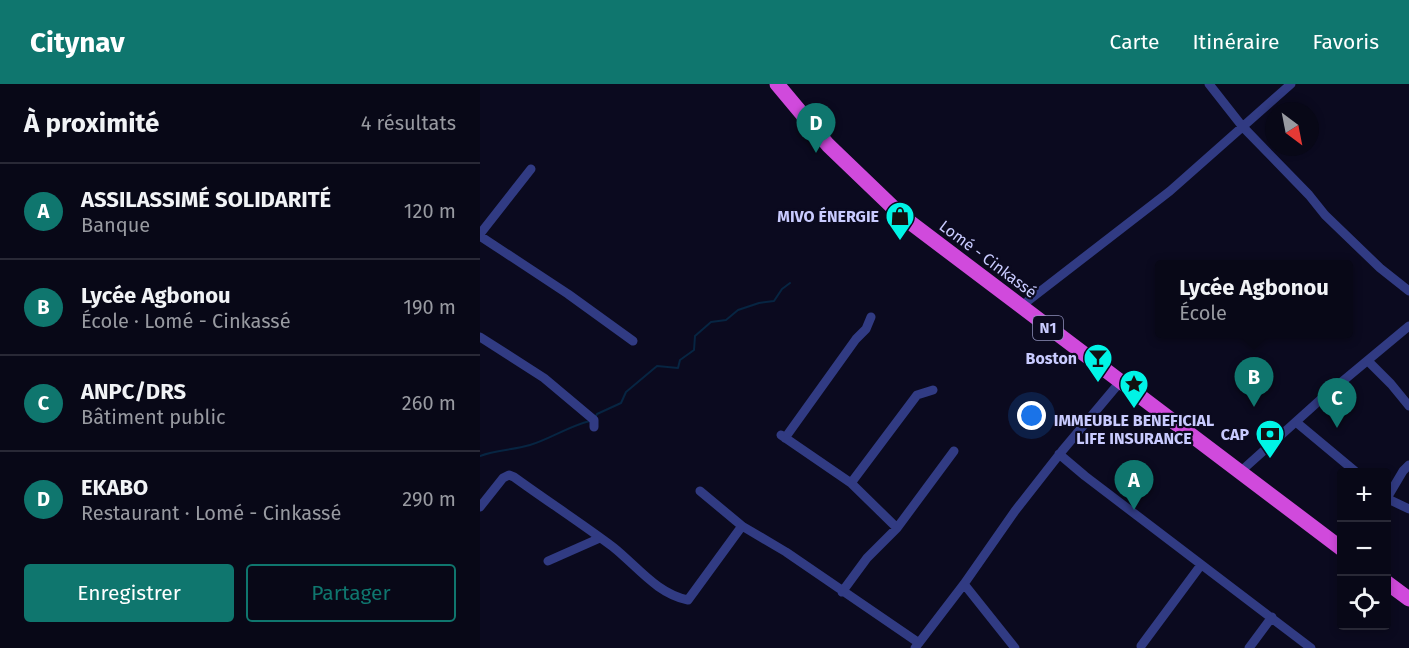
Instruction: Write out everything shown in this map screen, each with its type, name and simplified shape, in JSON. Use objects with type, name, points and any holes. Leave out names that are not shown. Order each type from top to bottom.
[{"type":"highway","name":"Lomé - Cinkassé","points":[[777,84],[828,145],[903,217],[1337,546]]},
{"type":"highway","points":[[1391,586],[1409,599]]},
{"type":"street","points":[[1209,84],[1242,126],[1309,195],[1325,215],[1380,268],[1409,291]]},
{"type":"street","points":[[1020,307],[1170,191],[1292,84]]},
{"type":"street","points":[[531,169],[480,235],[633,341]]},
{"type":"street","points":[[871,316],[866,329],[783,436],[850,483],[897,528]]},
{"type":"street","points":[[1240,472],[1409,326]]},
{"type":"street","points":[[480,338],[544,378],[594,420],[594,427]]},
{"type":"street","points":[[1368,361],[1409,406]]},
{"type":"street","points":[[700,490],[742,526],[786,552],[917,645],[964,584],[1015,511],[1059,454],[1120,382]]},
{"type":"street","points":[[850,483],[917,395],[933,390]]},
{"type":"street","points":[[1296,422],[1351,468]]},
{"type":"street","points":[[842,592],[867,558],[897,528],[954,451]]},
{"type":"street","points":[[1059,454],[1311,648]]},
{"type":"street","points":[[1391,492],[1409,465]]},
{"type":"street","points":[[480,507],[503,478],[509,475],[600,538],[660,587],[676,598],[688,600],[742,526]]},
{"type":"street","points":[[1391,500],[1409,509]]},
{"type":"street","points":[[548,561],[600,538]]},
{"type":"street","points":[[1141,646],[1201,565]]},
{"type":"street","points":[[964,584],[1015,648]]},
{"type":"street","points":[[1249,648],[1272,617]]},
{"type":"waterway","points":[[595,418],[597,414],[621,403],[626,392],[657,366],[678,368],[680,360],[694,350],[695,336],[711,322],[726,320],[738,310],[774,301],[782,289],[790,283]]},
{"type":"waterway","points":[[480,456],[530,445],[590,421]]},
{"type":"place","name":"EKABO","points":[[816,153]]},
{"type":"place","name":"MIVO ÉNERGIE","points":[[900,242]]},
{"type":"place","name":"Boston","points":[[1098,384]]},
{"type":"place","name":"Lycée Agbonou","points":[[1254,407]]},
{"type":"place","name":"IMMEUBLE BENEFICIAL LIFE INSURANCE","points":[[1134,410]]},
{"type":"place","name":"ANPC/DRS","points":[[1337,428]]},
{"type":"place","name":"CAP","points":[[1270,460]]},
{"type":"place","name":"ASSILASSIMÉ SOLIDARITÉ","points":[[1134,510]]}]
